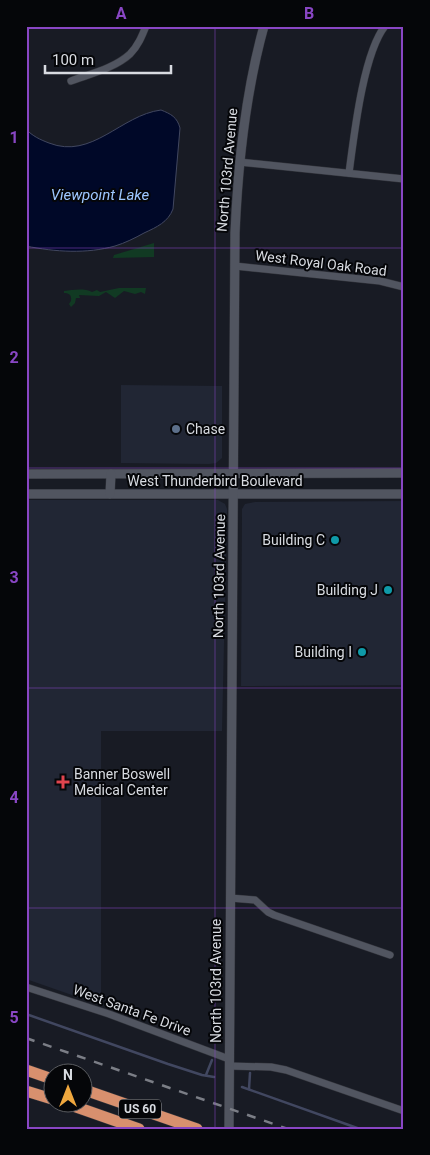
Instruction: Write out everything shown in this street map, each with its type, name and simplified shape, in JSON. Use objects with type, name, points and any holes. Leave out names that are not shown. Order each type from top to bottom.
[{"type":"highway","points":[[26,1070],[42,1076]]},
{"type":"highway","points":[[26,1091],[42,1097]]},
{"type":"highway","name":"US 60","points":[[92,1092],[197,1129]]},
{"type":"highway","name":"US 60","points":[[91,1112],[139,1129]]},
{"type":"street","points":[[71,81],[118,62],[130,54],[139,42],[146,26]]},
{"type":"street","name":"North 103rd Avenue","points":[[229,1129],[236,189],[252,79],[264,26]]},
{"type":"street","points":[[349,173],[366,76],[378,35],[385,26]]},
{"type":"street","points":[[239,162],[404,179]]},
{"type":"street","name":"West Royal Oak Road","points":[[235,266],[380,281],[404,287]]},
{"type":"street","name":"West Thunderbird Boulevard","points":[[26,474],[404,473]]},
{"type":"street","points":[[110,494],[111,474]]},
{"type":"street","name":"West Thunderbird Boulevard","points":[[26,494],[404,494]]},
{"type":"street","points":[[230,898],[256,900],[268,912],[274,915],[390,955]]},
{"type":"street","name":"West Santa Fe Drive","points":[[26,987],[109,1014],[229,1062],[286,1070],[404,1111]]},
{"type":"shaded area","points":[[121,385],[222,386],[222,458],[216,463],[209,464],[121,463]]},
{"type":"shaded area","name":"Banner Boswell Medical Center","points":[[26,500],[218,500],[225,504],[227,509],[222,731],[101,731],[101,992],[100,998],[92,1002],[26,979]]},
{"type":"shaded area","points":[[404,501],[404,685],[241,686],[242,509],[245,504],[255,502]]},
{"type":"green space","points":[[154,243],[154,257],[113,258],[114,255]]},
{"type":"green space","points":[[119,288],[146,288],[145,294],[124,291],[115,298],[106,292],[99,296],[79,295],[80,298],[76,298],[75,303],[71,307],[69,304],[71,296],[64,293],[64,291],[78,290],[92,292],[97,290],[100,292]]},
{"type":"water","name":"Viewpoint Lake","points":[[161,110],[173,116],[180,128],[173,209],[165,221],[130,240],[104,249],[71,251],[48,250],[26,246],[26,129],[34,136],[49,143],[65,147],[79,146],[106,135],[146,114]]},
{"type":"waterway","points":[[26,1014],[168,1064],[214,1077]]},
{"type":"waterway","points":[[206,1075],[212,1060]]},
{"type":"waterway","points":[[249,1089],[250,1073]]},
{"type":"waterway","points":[[242,1087],[360,1129]]},
{"type":"railway","points":[[26,1038],[288,1129]]},
{"type":"place","name":"Chase","points":[[176,429]]},
{"type":"place","name":"Building C","points":[[335,540]]},
{"type":"place","name":"Building J","points":[[388,590]]},
{"type":"place","name":"Building I","points":[[362,652]]},
{"type":"place","name":"Banner Boswell Medical Center","points":[[63,782]]}]
